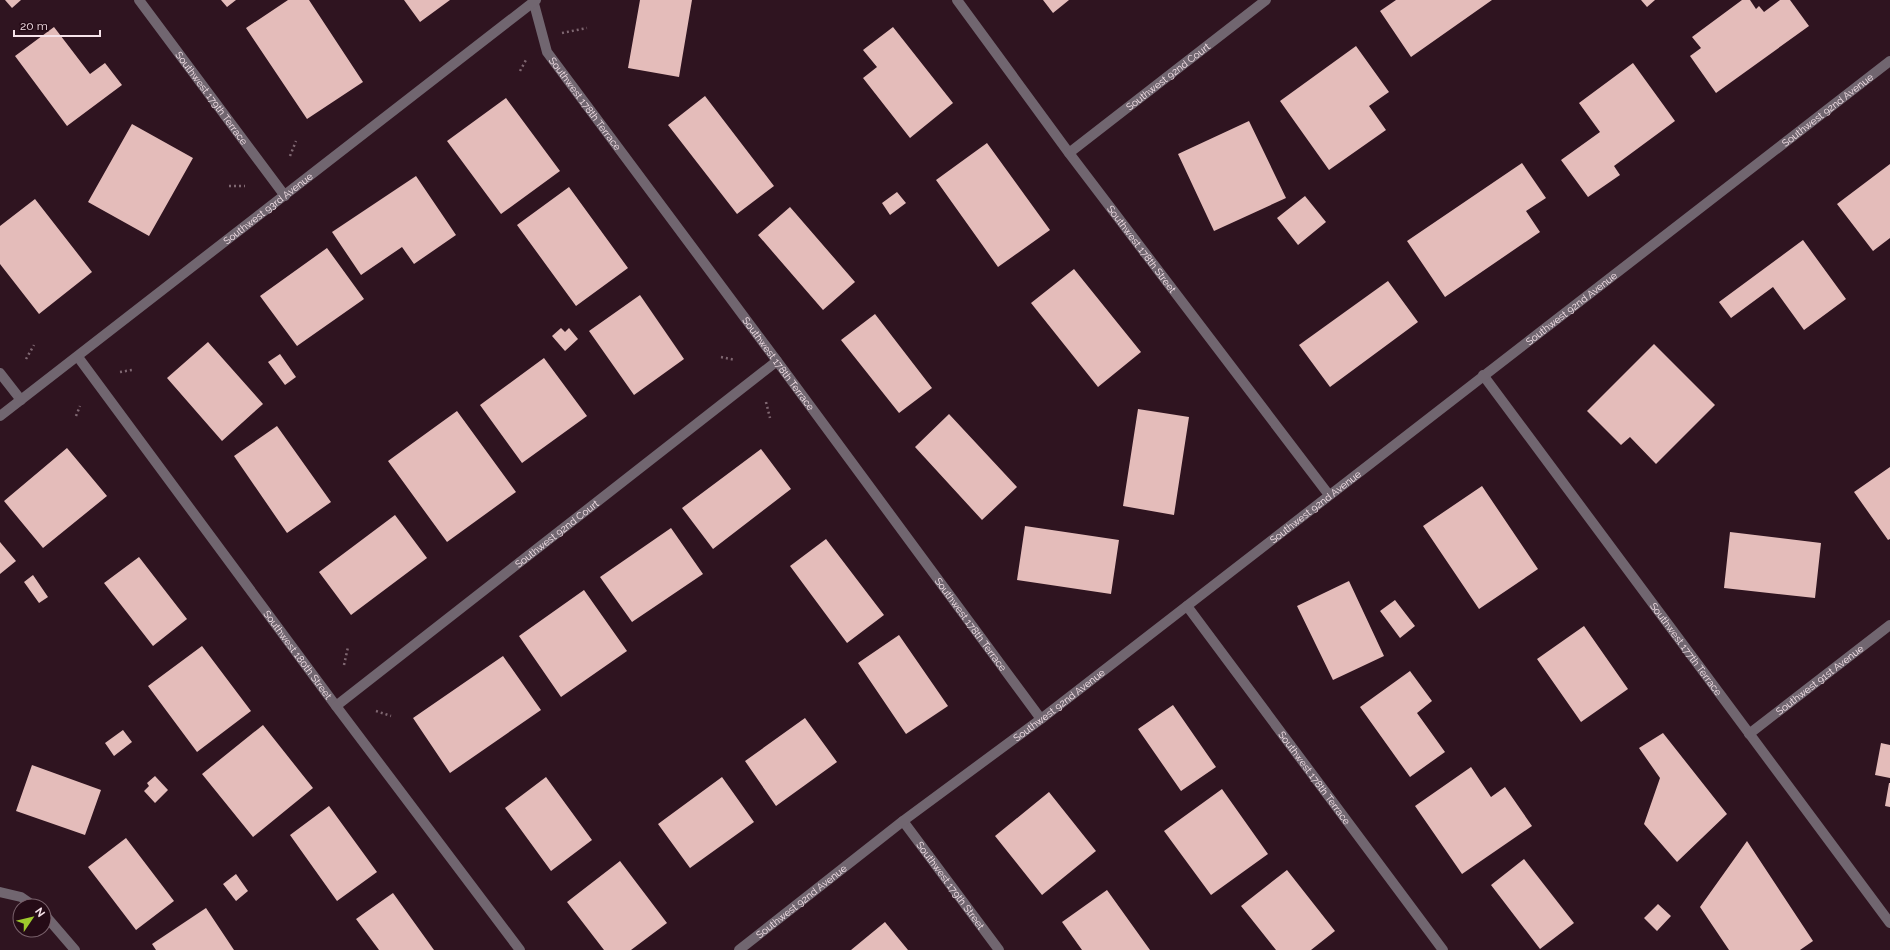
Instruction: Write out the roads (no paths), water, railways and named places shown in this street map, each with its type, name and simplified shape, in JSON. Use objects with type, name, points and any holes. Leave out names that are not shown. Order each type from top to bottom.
[{"type":"street","name":"Southwest 179th Terrace","points":[[139,0],[285,196]]},
{"type":"street","name":"Southwest 178th Street","points":[[957,0],[1069,153],[1329,495]]},
{"type":"street","name":"Southwest 92nd Court","points":[[1069,153],[1266,0]]},
{"type":"street","name":"Southwest 93rd Avenue","points":[[0,416],[78,357],[534,1]]},
{"type":"street","name":"Southwest 178th Terrace","points":[[534,1],[547,52],[777,361],[1040,719]]},
{"type":"street","name":"Southwest 92nd Avenue","points":[[739,950],[903,821],[1040,719],[1187,606],[1890,61]]},
{"type":"street","name":"Southwest 180th Street","points":[[78,357],[336,706],[520,950]]},
{"type":"street","name":"Southwest 92nd Court","points":[[336,706],[777,361]]},
{"type":"street","points":[[0,373],[21,400]]},
{"type":"street","name":"Southwest 177th Terrace","points":[[1484,375],[1890,923]]},
{"type":"street","name":"Southwest 178th Terrace","points":[[1187,606],[1443,950]]},
{"type":"street","name":"Southwest 91st Avenue","points":[[1749,734],[1890,625]]},
{"type":"street","name":"Southwest 179th Street","points":[[903,821],[999,950]]},
{"type":"street","points":[[2,892],[22,898]]},
{"type":"street","points":[[52,923],[75,950]]}]
